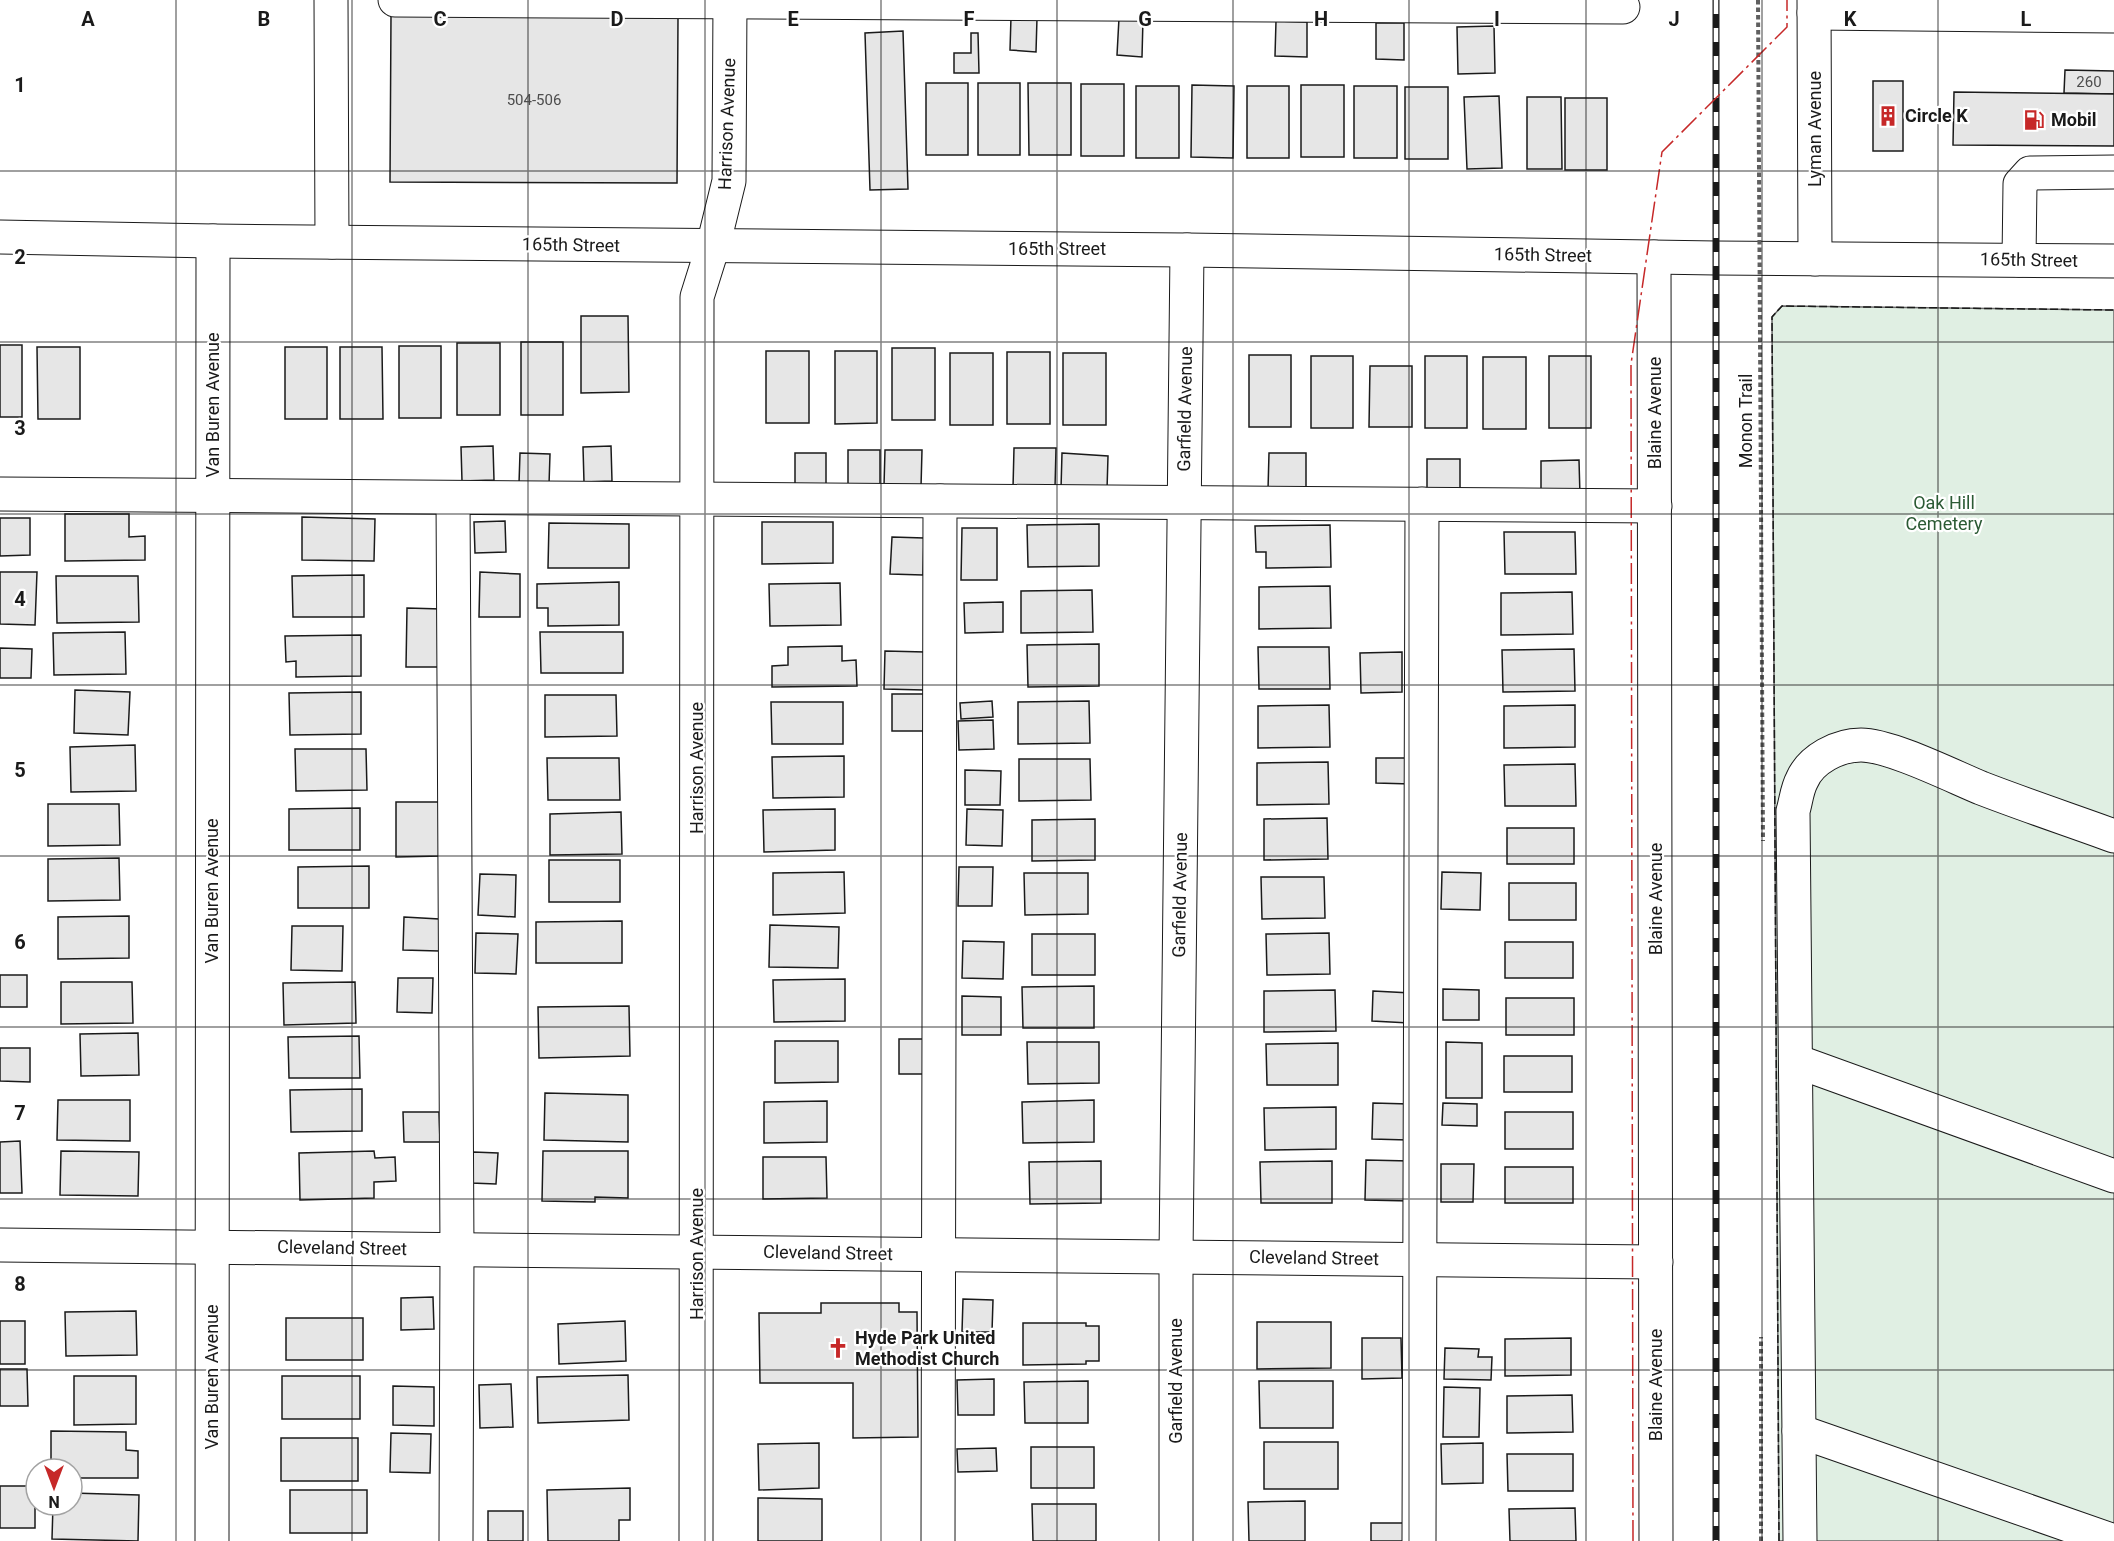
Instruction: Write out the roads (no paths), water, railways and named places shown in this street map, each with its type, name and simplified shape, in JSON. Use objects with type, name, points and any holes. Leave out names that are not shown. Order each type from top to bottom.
[{"type":"street","points":[[331,0],[332,243]]},
{"type":"street","points":[[395,0],[1623,7]]},
{"type":"street","name":"Harrison Avenue","points":[[696,1541],[697,297],[713,246],[729,180],[730,1]]},
{"type":"street","points":[[1814,7],[2114,16]]},
{"type":"street","name":"Lyman Avenue","points":[[1814,7],[1815,259]]},
{"type":"street","points":[[2019,260],[2020,184],[2030,173],[2114,172]]},
{"type":"street","name":"165th Street","points":[[0,237],[332,243],[2114,261]]},
{"type":"street","name":"Van Buren Avenue","points":[[212,1541],[213,241]]},
{"type":"street","name":"Garfield Avenue","points":[[1176,1541],[1176,1257],[1186,250]]},
{"type":"street","name":"Blaine Avenue","points":[[1654,257],[1656,1541]]},
{"type":"street","points":[[0,494],[1655,506]]},
{"type":"street","points":[[453,498],[457,1250],[456,1541]]},
{"type":"street","points":[[938,1541],[940,501]]},
{"type":"street","points":[[1419,1541],[1422,504]]},
{"type":"street","points":[[1800,1541],[1793,811],[1802,780],[1816,760],[1839,749],[1862,745],[1884,749],[2114,836]]},
{"type":"street","points":[[1796,1061],[2114,1176]]},
{"type":"street","name":"Cleveland Street","points":[[0,1245],[1656,1262]]},
{"type":"street","points":[[1799,1431],[2114,1541]]},
{"type":"railway","points":[[1716,0],[1716,1541]]},
{"type":"place","name":"Circle K","points":[[1888,116]]},
{"type":"place","name":"Mobil","points":[[2034,120]]},
{"type":"place","name":"Hyde Park United Methodist Church","points":[[838,1348]]},
{"type":"park label","name":"Oak Hill Cemetery","points":[[1944,513]]}]
